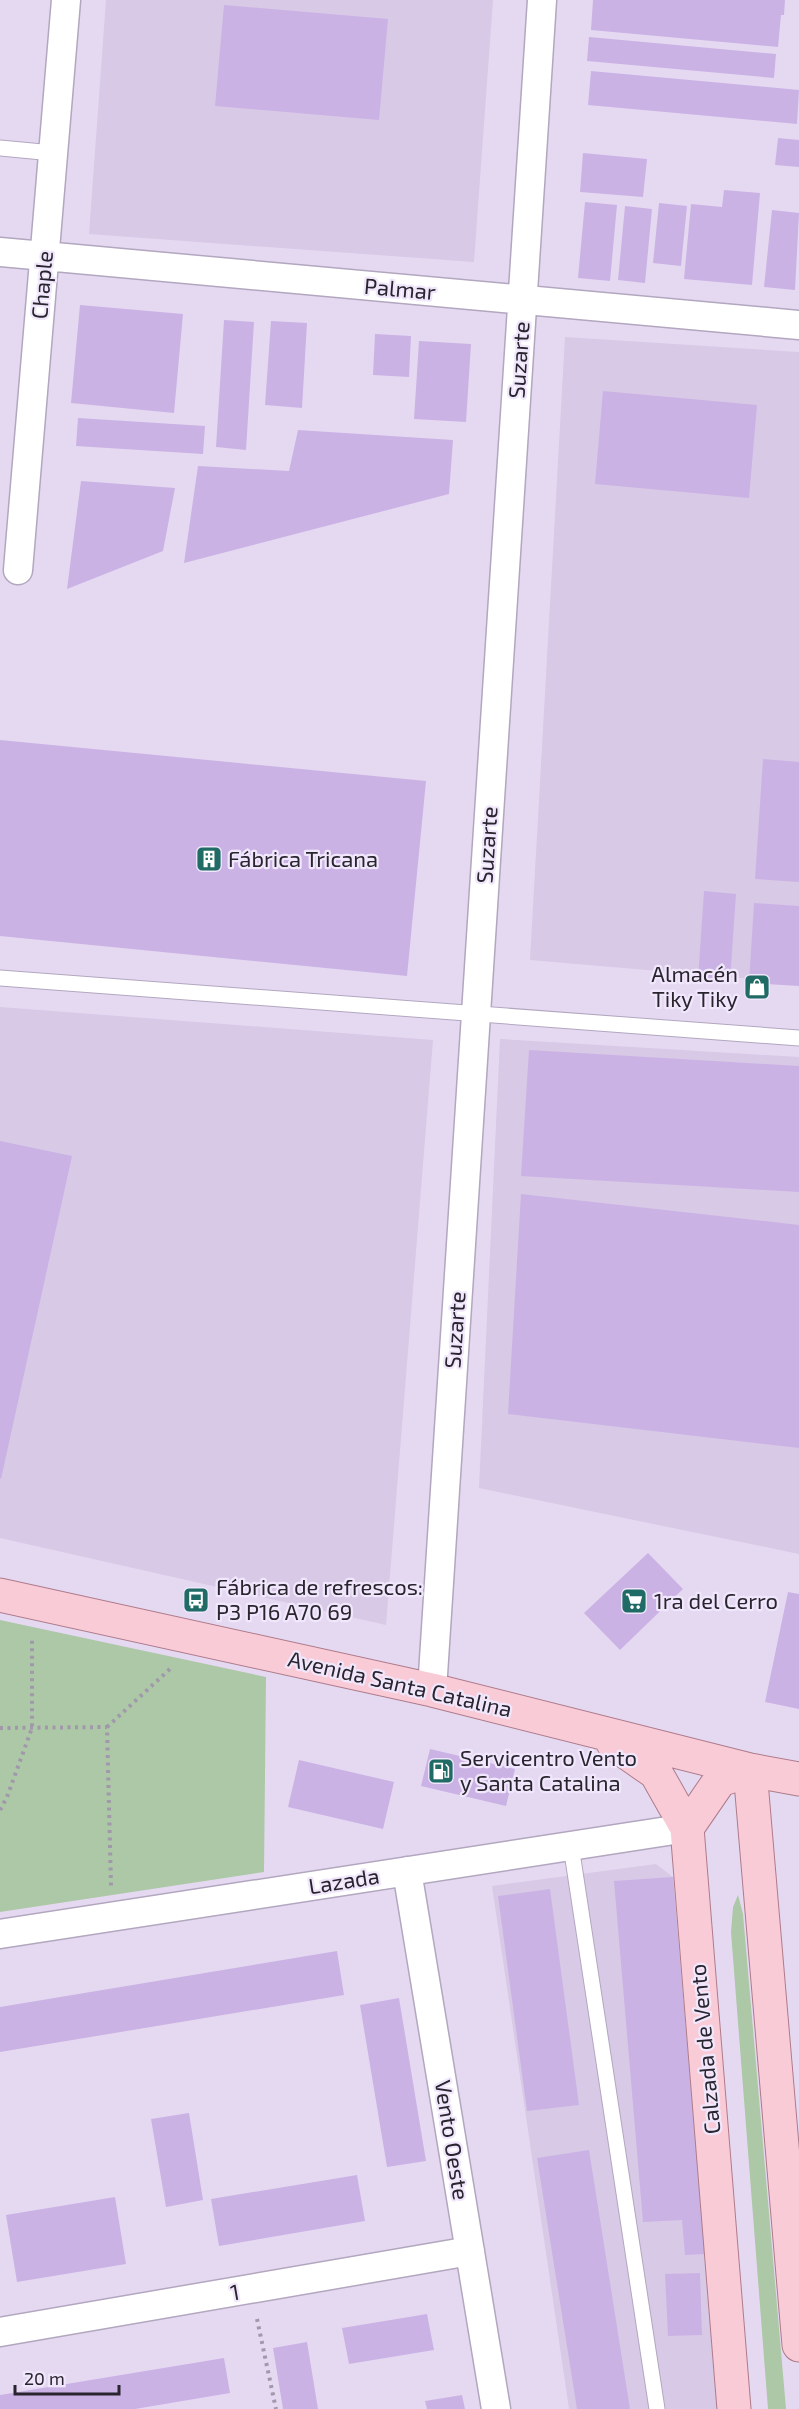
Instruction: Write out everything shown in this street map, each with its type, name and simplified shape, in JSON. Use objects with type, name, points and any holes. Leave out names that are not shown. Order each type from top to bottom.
[{"type":"main road","name":"Avenida Santa Catalina","points":[[0,1595],[432,1690],[750,1770],[799,1779]]},
{"type":"main road","name":"Calzada de Vento","points":[[594,1730],[656,1773],[687,1827],[734,2409]]},
{"type":"main road","points":[[687,1827],[720,1780],[750,1770],[799,2344]]},
{"type":"street","name":"Chaple","points":[[18,570],[66,0]]},
{"type":"street","name":"Suzarte","points":[[432,1690],[542,0]]},
{"type":"street","name":"Palmar","points":[[0,252],[799,325]]},
{"type":"street","name":"Lazada","points":[[0,1934],[687,1827]]},
{"type":"street","name":"Vento Oeste","points":[[407,1871],[496,2409]]},
{"type":"street","name":"1","points":[[0,2332],[470,2251]]},
{"type":"lane","points":[[0,148],[53,153]]},
{"type":"lane","points":[[0,978],[799,1038]]},
{"type":"lane","points":[[571,1846],[657,2409]]},
{"type":"path","points":[[0,1810],[32,1728],[32,1602]]},
{"type":"path","points":[[0,1728],[107,1726],[172,1666]]},
{"type":"path","points":[[107,1726],[112,1917]]},
{"type":"path","points":[[250,2289],[276,2409]]},
{"type":"shaded area","points":[[106,0],[493,0],[474,262],[89,234]]},
{"type":"shaded area","points":[[565,337],[799,352],[799,983],[530,960]]},
{"type":"shaded area","points":[[0,1007],[433,1040],[386,1625],[0,1538]]},
{"type":"shaded area","points":[[500,1039],[799,1057],[799,1554],[479,1488]]},
{"type":"shaded area","points":[[656,1864],[673,1877],[717,2409],[569,2409],[492,1886]]},
{"type":"green space","points":[[0,1620],[266,1677],[264,1872],[0,1912]]},
{"type":"green space","points":[[738,1895],[743,1914],[786,2409],[768,2409],[731,1932],[733,1907]]},
{"type":"building","points":[[593,0],[785,0],[778,47],[591,30]]},
{"type":"building","points":[[224,5],[388,19],[379,120],[215,106]]},
{"type":"building","points":[[589,37],[776,54],[774,78],[587,61]]},
{"type":"building","points":[[591,71],[799,90],[797,124],[588,105]]},
{"type":"building","points":[[778,138],[799,140],[799,167],[775,165]]},
{"type":"building","points":[[583,153],[647,159],[643,197],[580,192]]},
{"type":"building","points":[[724,190],[760,193],[752,285],[684,279],[691,204],[722,207]]},
{"type":"building","points":[[585,202],[617,205],[610,281],[578,278]]},
{"type":"building","points":[[659,203],[687,206],[681,266],[653,263]]},
{"type":"building","points":[[625,206],[652,209],[645,283],[618,280]]},
{"type":"building","points":[[772,210],[799,213],[795,290],[764,287]]},
{"type":"building","points":[[80,305],[183,314],[174,413],[71,403]]},
{"type":"building","points":[[224,320],[254,322],[246,450],[216,447]]},
{"type":"building","points":[[271,321],[307,323],[302,408],[265,405]]},
{"type":"building","points":[[375,334],[411,336],[409,377],[373,375]]},
{"type":"building","points":[[419,341],[471,344],[466,422],[414,419]]},
{"type":"building","points":[[603,391],[757,405],[749,498],[595,484]]},
{"type":"building","points":[[78,418],[205,426],[203,454],[76,446]]},
{"type":"building","points":[[298,430],[453,440],[449,494],[184,563],[198,466],[289,471]]},
{"type":"building","points":[[81,481],[175,488],[163,551],[67,589]]},
{"type":"building","name":"Fábrica Tricana","points":[[0,740],[426,781],[407,976],[0,936]]},
{"type":"building","points":[[763,759],[799,762],[799,882],[755,879]]},
{"type":"building","points":[[704,891],[736,894],[730,981],[698,979]]},
{"type":"building","points":[[754,903],[799,906],[799,986],[749,983]]},
{"type":"building","points":[[529,1050],[799,1066],[799,1192],[521,1176]]},
{"type":"building","points":[[0,1141],[72,1156],[1,1479],[0,1478]]},
{"type":"building","points":[[521,1194],[799,1225],[799,1448],[508,1414]]},
{"type":"building","name":"1ra del Cerro","points":[[648,1553],[683,1589],[620,1650],[584,1613]]},
{"type":"building","points":[[788,1592],[799,1594],[799,1709],[765,1702]]},
{"type":"building","points":[[430,1749],[515,1769],[506,1806],[421,1786]]},
{"type":"building","points":[[299,1760],[394,1782],[383,1829],[288,1807]]},
{"type":"building","points":[[673,1877],[705,2254],[685,2255],[682,2220],[643,2222],[614,1881]]},
{"type":"building","points":[[550,1889],[579,2105],[527,2111],[498,1896]]},
{"type":"building","points":[[337,1951],[344,1995],[0,2052],[0,2007]]},
{"type":"building","points":[[399,1998],[426,2161],[387,2167],[360,2005]]},
{"type":"building","points":[[189,2113],[203,2200],[166,2207],[151,2119]]},
{"type":"building","points":[[589,2150],[630,2409],[577,2409],[537,2158]]},
{"type":"building","points":[[357,2175],[365,2221],[219,2246],[211,2199]]},
{"type":"building","points":[[115,2197],[126,2264],[17,2282],[6,2215]]},
{"type":"building","points":[[700,2273],[702,2335],[668,2336],[665,2274]]},
{"type":"building","points":[[427,2314],[434,2350],[349,2364],[342,2328]]},
{"type":"building","points":[[307,2342],[318,2409],[283,2409],[273,2348]]},
{"type":"building","points":[[224,2358],[230,2393],[135,2409],[0,2409],[0,2395]]},
{"type":"building","points":[[462,2395],[465,2409],[427,2409],[425,2401]]},
{"type":"place","name":"Fábrica Tricana","points":[[209,859]]},
{"type":"place","name":"Almacén Tiky Tiky","points":[[757,987]]},
{"type":"place","name":"Fábrica de refrescos: P3 P16 A70 69","points":[[196,1600]]},
{"type":"place","name":"1ra del Cerro","points":[[634,1601]]},
{"type":"place","name":"Servicentro Vento y Santa Catalina","points":[[441,1771]]}]
